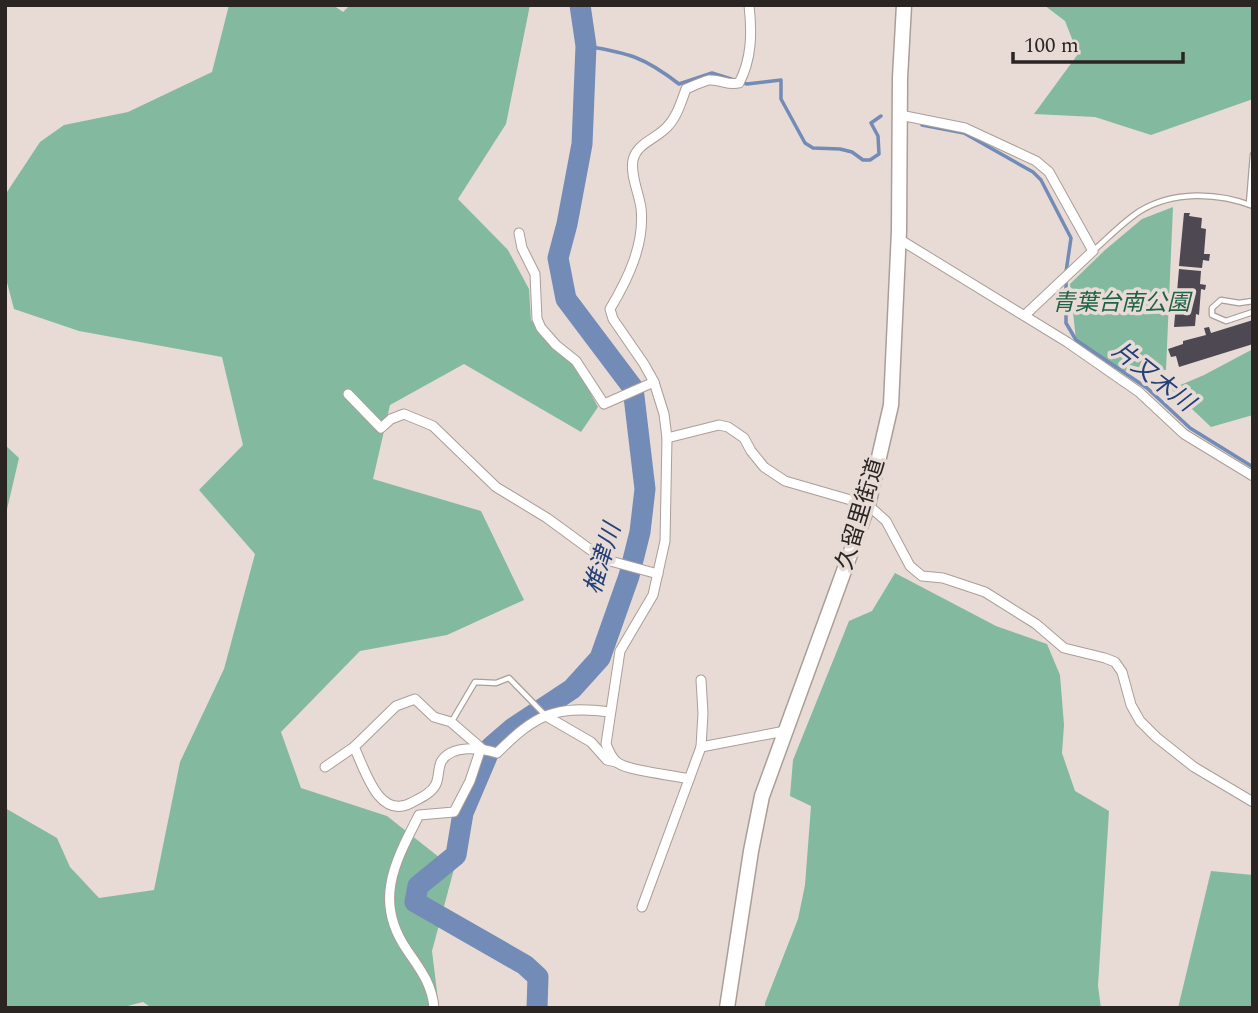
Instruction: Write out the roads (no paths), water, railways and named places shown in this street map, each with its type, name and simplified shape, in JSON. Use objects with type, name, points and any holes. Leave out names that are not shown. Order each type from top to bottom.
[{"type":"main road","name":"久留里街道","points":[[727,1008],[762,796],[868,505],[891,405],[899,239],[904,5]]},
{"type":"street","points":[[618,763],[606,744],[620,651],[653,595],[665,541],[667,438],[664,414],[654,382],[644,363],[612,319],[610,309],[629,278],[641,224],[634,158],[643,145],[669,125],[678,110],[685,89],[710,80],[731,85],[740,83],[751,47],[749,5]]},
{"type":"street","points":[[900,115],[965,128],[1036,161],[1049,172],[1093,251],[1025,315]]},
{"type":"street","points":[[519,233],[522,248],[535,274],[537,319],[541,328],[576,361],[604,404],[654,382]]},
{"type":"street","points":[[899,239],[1025,315],[1139,392],[1184,434],[1253,476]]},
{"type":"street","points":[[348,394],[381,428],[391,419],[404,414],[433,426],[496,487],[547,518],[603,559],[658,574]]},
{"type":"street","points":[[667,438],[719,425],[728,427],[744,438],[764,467],[785,481],[868,505],[886,521],[910,566],[922,576],[943,578],[985,592],[1036,624],[1064,648],[1105,657],[1115,662],[1122,671],[1131,705],[1140,721],[1194,768],[1253,802]]},
{"type":"street","points":[[642,907],[701,747],[701,680]]},
{"type":"street","points":[[325,768],[354,747],[396,706],[415,699],[434,718],[451,722],[481,748],[497,753],[517,733],[559,710],[579,708],[610,712]]},
{"type":"street","points":[[546,716],[591,742],[607,760],[689,779]]},
{"type":"street","points":[[701,747],[785,731]]},
{"type":"street","points":[[354,747],[381,801],[391,807],[404,807],[427,794],[437,783],[441,762],[447,756],[457,751],[481,748]]},
{"type":"street","points":[[434,1008],[426,975],[405,948],[396,929],[387,894],[393,870],[419,815],[454,813],[470,781],[481,748]]},
{"type":"lane","points":[[1093,251],[1139,212],[1161,201],[1203,195],[1251,205],[1253,155]]},
{"type":"lane","points":[[1253,301],[1239,303],[1221,300],[1212,308],[1212,315],[1226,321],[1253,313]]},
{"type":"lane","points":[[451,722],[475,682],[496,683],[509,678],[546,716]]},
{"type":"waterway","name":"椎津川","points":[[537,1008],[538,977],[525,965],[415,902],[418,886],[456,855],[463,813],[491,747],[513,728],[572,689],[600,658],[629,576],[640,532],[645,489],[633,388],[566,299],[558,258],[582,144],[586,46],[580,5]]},
{"type":"waterway","name":"片又木川","points":[[586,46],[636,57],[679,84],[712,73],[747,84],[781,80],[781,99],[805,143],[813,148],[852,152],[863,160],[870,160],[879,154],[878,136],[871,123],[881,116]]},
{"type":"waterway","name":"片又木川","points":[[922,125],[964,133],[1033,172],[1041,180],[1071,238],[1066,272]]},
{"type":"waterway","name":"片又木川","points":[[1066,280],[1066,323],[1076,340],[1147,388],[1190,428],[1253,467]]},
{"type":"park label","name":"青葉台南公園","points":[[1121,303]]}]
